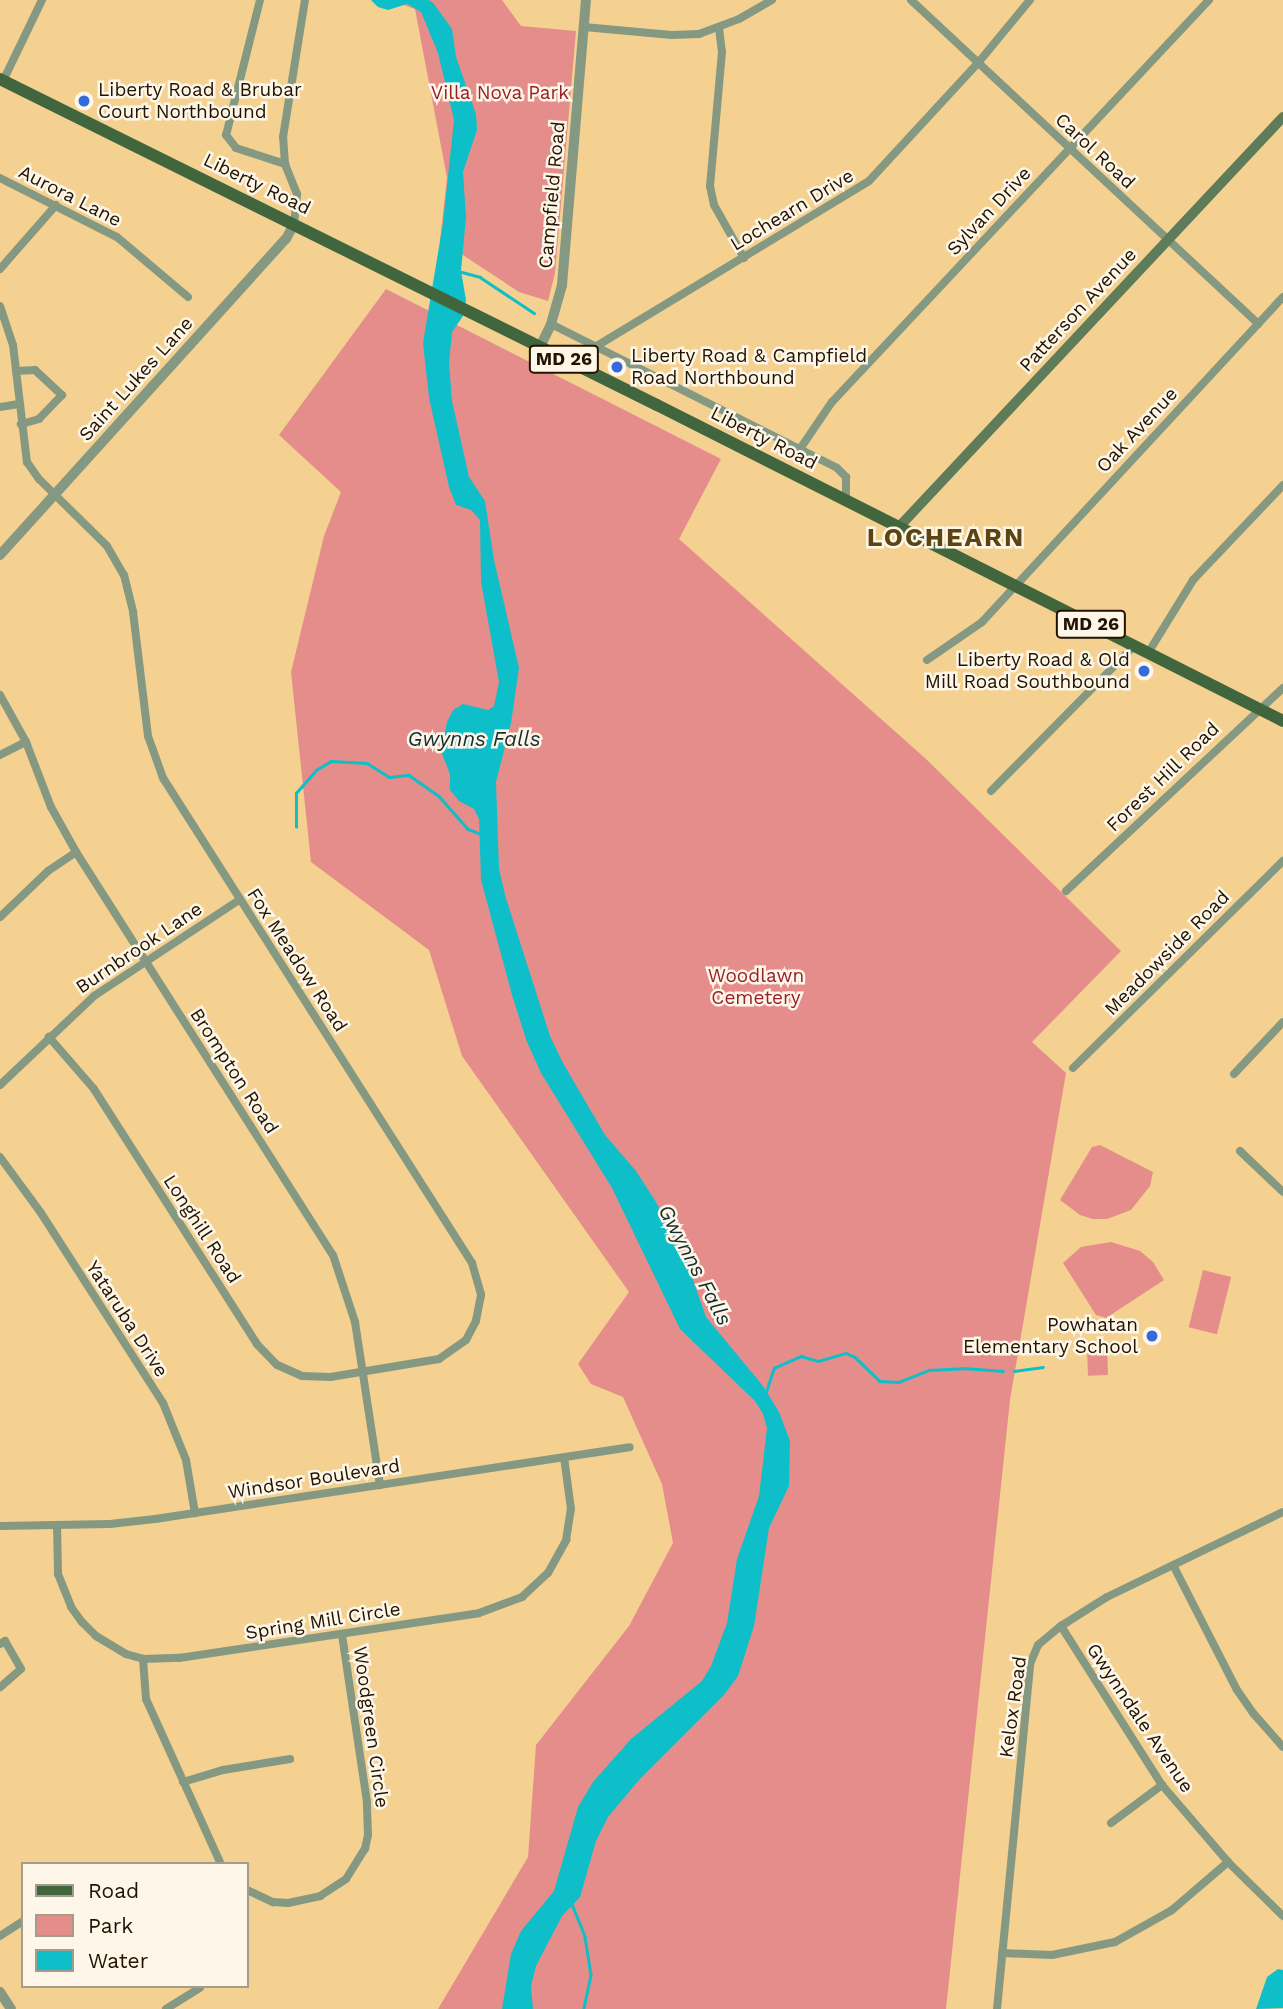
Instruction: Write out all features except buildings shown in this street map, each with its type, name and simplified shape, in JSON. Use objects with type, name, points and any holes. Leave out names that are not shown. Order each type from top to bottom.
[{"type":"main road","name":"Liberty Road","points":[[2,80],[412,282],[1283,722]]},
{"type":"main road","name":"Patterson Avenue","points":[[898,528],[1283,117]]},
{"type":"street","points":[[2,80],[42,0]]},
{"type":"street","points":[[260,0],[226,135],[236,148],[285,164]]},
{"type":"street","points":[[294,223],[298,194],[285,164],[283,137],[305,0]]},
{"type":"street","name":"Campfield Road","points":[[540,347],[551,324],[562,285],[586,0]]},
{"type":"street","points":[[584,27],[686,36],[719,28],[772,0]]},
{"type":"street","name":"Carol Road","points":[[911,0],[1258,324]]},
{"type":"street","name":"Lochearn Drive","points":[[595,347],[869,181],[978,62],[1030,0]]},
{"type":"street","name":"Sylvan Drive","points":[[800,449],[832,402],[1209,0]]},
{"type":"street","points":[[719,28],[722,52],[710,186],[714,205],[744,258]]},
{"type":"street","name":"Aurora Lane","points":[[0,178],[117,237],[188,297]]},
{"type":"street","points":[[0,269],[56,205]]},
{"type":"street","name":"Saint Lukes Lane","points":[[0,555],[286,239],[294,223]]},
{"type":"street","name":"Oak Avenue","points":[[927,660],[973,631],[1283,297]]},
{"type":"street","name":"Fox Meadow Road","points":[[0,306],[11,336],[27,462],[38,480],[107,545],[124,575],[133,612],[145,714],[154,755],[173,797],[472,1263],[480,1283],[476,1321],[458,1348],[427,1362],[363,1371]]},
{"type":"street","points":[[551,324],[843,472],[847,481],[846,501]]},
{"type":"street","points":[[16,371],[35,370],[62,395],[39,419],[21,424]]},
{"type":"street","points":[[0,407],[19,404]]},
{"type":"street","points":[[1148,653],[1193,580],[1283,485]]},
{"type":"street","points":[[991,791],[1134,646]]},
{"type":"street","name":"Forest Hill Road","points":[[1066,891],[1283,688]]},
{"type":"street","name":"Brompton Road","points":[[0,695],[26,742],[51,807],[76,852],[333,1255],[350,1300],[380,1485]]},
{"type":"street","points":[[0,755],[26,742]]},
{"type":"street","points":[[0,917],[48,871],[76,852]]},
{"type":"street","name":"Meadowside Road","points":[[1073,1068],[1283,861]]},
{"type":"street","name":"Burnbrook Lane","points":[[0,1086],[94,996],[239,900]]},
{"type":"street","points":[[1234,1074],[1283,1022]]},
{"type":"street","name":"Longhill Road","points":[[49,1037],[94,1089],[267,1356],[277,1365],[302,1376],[330,1377],[363,1371]]},
{"type":"street","points":[[1240,1151],[1283,1192]]},
{"type":"street","name":"Yataruba Drive","points":[[0,1157],[35,1204],[163,1403],[186,1460],[195,1513]]},
{"type":"street","name":"Windsor Boulevard","points":[[0,1526],[110,1524],[630,1447]]},
{"type":"street","name":"Spring Mill Circle","points":[[57,1525],[58,1574],[71,1607],[96,1636],[110,1646],[143,1659],[179,1658],[478,1613],[507,1605],[529,1592],[548,1573],[566,1540],[571,1509],[564,1457]]},
{"type":"street","name":"Kelox Road","points":[[997,2009],[1030,1664],[1038,1645],[1061,1626],[1107,1598],[1283,1512]]},
{"type":"street","points":[[1173,1565],[1224,1667],[1252,1713],[1283,1747]]},
{"type":"street","name":"Gwynndale Avenue","points":[[1061,1626],[1162,1785],[1228,1862],[1283,1916]]},
{"type":"street","name":"Woodgreen Circle","points":[[248,1890],[273,1902],[288,1903],[320,1896],[346,1879],[365,1849],[368,1835],[367,1802],[342,1634]]},
{"type":"street","points":[[0,1644],[5,1641],[21,1669],[0,1687]]},
{"type":"street","points":[[143,1659],[146,1699],[220,1862]]},
{"type":"street","points":[[183,1782],[223,1770],[290,1759]]},
{"type":"street","points":[[1111,1823],[1162,1785]]},
{"type":"street","points":[[1002,1953],[1052,1955],[1115,1942],[1172,1910],[1228,1862]]},
{"type":"street","points":[[0,1936],[21,1922]]},
{"type":"street","points":[[166,2009],[200,1988]]},
{"type":"street","points":[[0,1992],[11,2009]]},
{"type":"green space","name":"Villa Nova Park","points":[[390,0],[502,0],[521,26],[576,31],[555,273],[548,301],[519,292],[440,240],[447,178],[415,9]]},
{"type":"green space","name":"Woodlawn Cemetery","points":[[386,289],[721,459],[679,539],[926,759],[1121,951],[1032,1042],[1066,1073],[1010,1400],[946,2009],[438,2009],[528,1857],[536,1745],[629,1626],[673,1543],[662,1484],[623,1397],[591,1384],[578,1364],[629,1292],[462,1056],[429,950],[311,862],[291,672],[324,536],[341,492],[279,435]]},
{"type":"green space","points":[[1100,1145],[1153,1172],[1150,1186],[1131,1210],[1107,1219],[1093,1219],[1080,1215],[1060,1200],[1092,1147]]},
{"type":"green space","points":[[1111,1242],[1140,1251],[1153,1262],[1164,1280],[1106,1318],[1096,1315],[1063,1263],[1081,1247]]},
{"type":"green space","points":[[1203,1270],[1231,1277],[1217,1334],[1189,1327]]},
{"type":"green space","points":[[1107,1347],[1108,1375],[1088,1376],[1087,1348]]},
{"type":"water","name":"Gwynns Falls","points":[[371,0],[429,0],[434,4],[452,29],[456,57],[476,114],[477,130],[463,172],[466,217],[461,271],[466,300],[463,316],[452,332],[449,363],[452,401],[469,477],[485,501],[494,560],[519,668],[511,723],[496,782],[499,869],[505,895],[550,1036],[563,1063],[605,1135],[636,1171],[656,1202],[685,1257],[706,1317],[763,1386],[779,1412],[790,1441],[789,1486],[769,1528],[754,1626],[738,1676],[724,1695],[639,1780],[608,1817],[596,1841],[580,1897],[562,1916],[536,1966],[531,1986],[533,2009],[502,2009],[511,1954],[521,1931],[554,1891],[578,1807],[593,1782],[631,1739],[702,1681],[711,1666],[727,1623],[737,1559],[759,1496],[767,1428],[755,1401],[680,1329],[612,1188],[541,1073],[527,1042],[512,995],[481,880],[479,819],[474,809],[459,801],[450,790],[450,774],[441,751],[447,722],[453,710],[463,704],[488,710],[494,706],[499,682],[481,582],[480,520],[471,510],[456,505],[449,487],[429,398],[423,343],[443,223],[454,120],[438,53],[421,12],[407,4],[388,10],[378,7]]},
{"type":"water","points":[[1278,1969],[1283,1970],[1283,2008],[1256,2009],[1267,1977]]},
{"type":"waterway","points":[[458,271],[480,277],[534,313]]},
{"type":"waterway","points":[[296,827],[296,793],[316,770],[331,761],[367,763],[389,777],[409,775],[439,796],[468,829],[481,834]]},
{"type":"waterway","points":[[765,1395],[774,1368],[801,1356],[818,1361],[846,1353],[855,1357],[880,1381],[899,1382],[929,1370],[963,1368],[1003,1371]]},
{"type":"waterway","points":[[1014,1371],[1043,1367]]},
{"type":"waterway","points":[[572,1904],[585,1937],[591,1975],[584,2009]]},
{"type":"place","name":"Liberty Road & Brubar Court Northbound","points":[[84,101]]},
{"type":"place","name":"Liberty Road & Campfield Road Northbound","points":[[617,367]]},
{"type":"place","name":"Liberty Road & Old Mill Road Southbound","points":[[1144,671]]},
{"type":"place","name":"Powhatan Elementary School","points":[[1152,1336]]},
{"type":"district","name":"LOCHEARN","points":[[946,538]]}]
